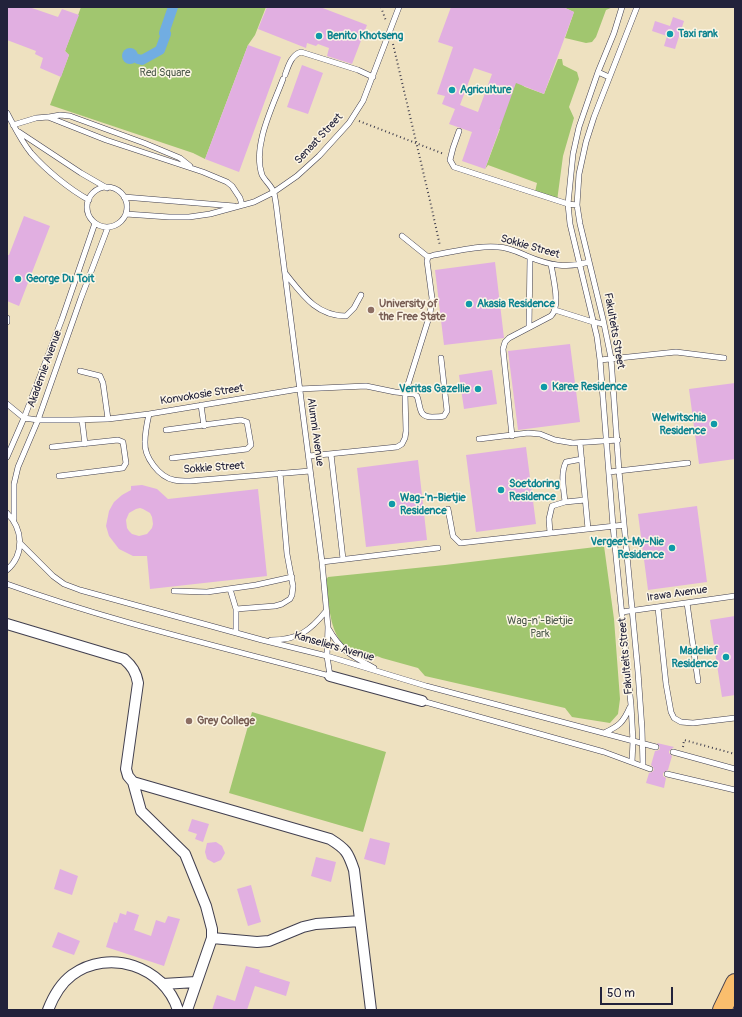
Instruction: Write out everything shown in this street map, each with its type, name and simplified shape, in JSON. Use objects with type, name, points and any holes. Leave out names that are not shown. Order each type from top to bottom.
[{"type":"highway","points":[[722,1010],[735,983]]},
{"type":"street","points":[[7,624],[124,660],[131,665],[136,673],[138,683],[126,769],[128,776],[133,782],[141,811],[185,854],[206,906],[212,928],[212,938],[196,982],[188,1010]]},
{"type":"street","points":[[330,676],[422,701]]},
{"type":"street","points":[[133,782],[330,839],[342,846],[349,854],[354,870],[371,1010]]},
{"type":"street","points":[[212,938],[257,942],[269,941],[303,927],[316,924],[360,921]]},
{"type":"street","points":[[48,1010],[54,996],[67,980],[85,968],[112,962],[133,966],[152,975],[163,984],[171,994],[178,1010]]},
{"type":"street","points":[[163,984],[196,982]]},
{"type":"lane","name":"Senaat Street","points":[[126,214],[190,217],[210,214],[254,202],[274,192],[297,176],[319,156],[352,118],[363,101],[399,7]]},
{"type":"lane","name":"Fakulteits Street","points":[[622,7],[614,33],[598,72],[579,127],[573,154],[568,204],[570,224],[593,322],[600,360],[613,526],[631,705],[633,741],[632,762]]},
{"type":"lane","name":"Fakulteits Street","points":[[637,7],[609,77],[586,142],[579,174],[577,205],[611,358],[619,471],[638,672],[643,743],[643,766]]},
{"type":"lane","points":[[274,192],[262,176],[260,148],[284,77],[296,53],[300,52],[358,70],[373,77]]},
{"type":"lane","points":[[598,72],[609,77]]},
{"type":"lane","points":[[7,112],[16,131],[31,152],[44,166],[77,193],[89,200]]},
{"type":"lane","points":[[13,124],[36,118],[60,115],[70,116],[180,158],[191,168]]},
{"type":"lane","points":[[48,117],[106,140],[191,168],[227,182],[237,192],[239,206]]},
{"type":"lane","name":"Senaat Street","points":[[16,131],[81,173],[107,188],[117,190],[124,197],[239,206]]},
{"type":"lane","points":[[459,131],[452,148],[450,160],[454,167],[568,204],[577,205]]},
{"type":"lane","points":[[107,188],[94,192],[89,200],[88,212],[90,218],[95,223],[103,227],[119,224],[126,214],[127,208],[124,197]]},
{"type":"lane","name":"Alumni Avenue","points":[[274,192],[322,562],[328,627],[327,656],[330,676]]},
{"type":"lane","name":"Akademie Avenue","points":[[7,457],[24,418],[62,319],[95,223]]},
{"type":"lane","name":"Akademie Avenue","points":[[14,519],[14,484],[18,467],[38,420],[108,227]]},
{"type":"lane","points":[[309,456],[397,447],[402,444],[406,438],[404,394],[430,314],[432,298],[427,261],[428,257],[402,236]]},
{"type":"lane","name":"Sokkie Street","points":[[428,257],[488,247],[499,247],[511,249],[530,258],[551,264],[566,266],[579,265],[589,262]]},
{"type":"lane","points":[[529,327],[530,258]]},
{"type":"lane","points":[[512,436],[503,349],[505,342],[509,338],[551,316],[555,310],[556,302],[551,264]]},
{"type":"lane","points":[[284,272],[305,297],[315,306],[327,313],[338,316],[346,316],[354,308],[361,295]]},
{"type":"lane","points":[[555,310],[604,324]]},
{"type":"lane","points":[[600,360],[676,352],[724,358]]},
{"type":"lane","name":"Konvokosie Street","points":[[24,418],[38,420],[82,420],[108,418],[149,414],[299,389],[366,386],[404,394],[414,394],[417,396],[425,417],[439,418],[444,416],[447,411],[441,358]]},
{"type":"lane","points":[[80,371],[100,376],[103,383],[108,418]]},
{"type":"lane","points":[[7,404],[24,418]]},
{"type":"lane","points":[[201,405],[204,426]]},
{"type":"lane","name":"Sokkie Street","points":[[149,414],[144,444],[148,457],[163,475],[174,480],[190,481],[310,470]]},
{"type":"lane","points":[[82,420],[85,444]]},
{"type":"lane","points":[[166,430],[241,420],[247,422],[250,445],[246,449],[172,458]]},
{"type":"lane","points":[[479,439],[540,434],[563,443],[618,440]]},
{"type":"lane","points":[[52,447],[118,440],[124,442],[126,463],[123,468],[59,476]]},
{"type":"lane","points":[[580,443],[588,529]]},
{"type":"lane","points":[[331,454],[343,559]]},
{"type":"lane","points":[[565,502],[562,473],[564,466],[566,462],[582,459]]},
{"type":"lane","points":[[609,472],[688,463]]},
{"type":"lane","points":[[236,609],[282,604],[290,599],[292,595],[292,577],[288,554],[280,473]]},
{"type":"lane","points":[[550,533],[549,519],[552,506],[565,502],[585,500]]},
{"type":"lane","points":[[448,509],[453,536],[460,543],[624,525]]},
{"type":"lane","points":[[7,513],[14,519],[19,530],[20,543],[18,555],[7,570]]},
{"type":"lane","name":"Kanseliers Avenue","points":[[20,543],[53,576],[64,584],[80,590],[262,640],[327,656],[382,673],[656,747]]},
{"type":"lane","points":[[322,562],[438,548]]},
{"type":"lane","points":[[174,591],[206,592],[292,577]]},
{"type":"lane","points":[[7,584],[54,601],[106,616],[330,676]]},
{"type":"lane","points":[[230,589],[236,609],[236,633]]},
{"type":"lane","name":"Irawa Avenue","points":[[622,612],[735,596]]},
{"type":"lane","points":[[687,603],[698,681]]},
{"type":"lane","points":[[658,608],[666,684],[671,712],[674,718],[681,722],[693,723],[735,718]]},
{"type":"lane","points":[[262,640],[284,640],[293,638],[312,627],[326,610]]},
{"type":"lane","points":[[328,627],[334,639],[350,655],[382,673]]},
{"type":"lane","points":[[422,701],[604,752],[650,769]]},
{"type":"lane","name":"Fakulteits Street","points":[[604,733],[615,729],[621,724],[631,705]]},
{"type":"lane","points":[[673,752],[735,769]]},
{"type":"lane","points":[[667,774],[735,790]]},
{"type":"path","points":[[381,7],[390,31],[442,254]]},
{"type":"path","points":[[352,118],[451,157]]},
{"type":"path","points":[[681,754],[684,740],[735,754]]},
{"type":"green space","name":"Red Square","points":[[81,7],[266,7],[255,35],[248,45],[205,159],[193,153],[50,105],[69,55],[65,51]]},
{"type":"green space","points":[[563,7],[613,7],[606,10],[596,37],[592,42],[586,43],[565,38],[574,12]]},
{"type":"green space","points":[[558,59],[562,59],[563,65],[577,72],[579,79],[569,107],[574,118],[563,156],[557,201],[535,192],[537,183],[488,165],[485,169],[500,129],[495,127],[516,81],[525,87],[544,94]]},
{"type":"green space","name":"Wag-n'-Bietjie Park","points":[[604,546],[614,619],[620,699],[618,714],[610,723],[572,717],[565,708],[425,676],[418,668],[377,656],[370,659],[361,657],[349,650],[341,642],[332,624],[326,580],[328,577]]},
{"type":"green space","points":[[252,712],[386,752],[363,832],[229,793]]},
{"type":"water","points":[[127,48],[133,48],[138,53],[136,62],[133,64],[127,64],[122,59],[122,53]]},
{"type":"building","points":[[7,7],[29,7],[58,17],[62,9],[79,15],[65,51],[69,55],[61,77],[40,68],[43,58],[35,54],[36,51],[7,40]]},
{"type":"building","name":"Benito Khotseng","points":[[267,7],[320,7],[367,25],[352,64],[327,56],[329,48],[318,44],[316,46],[307,43],[306,48],[258,29]]},
{"type":"building","name":"Agriculture","points":[[451,7],[563,7],[574,12],[544,94],[516,83],[485,169],[462,161],[472,132],[449,124],[455,109],[442,104],[445,96],[437,94],[453,47],[438,42]],"holes":[[[474,68],[492,74],[478,112],[460,105]]]},
{"type":"building","name":"Taxi rank","points":[[673,17],[684,21],[675,49],[664,46],[667,36],[652,31],[655,21],[670,26]]},
{"type":"building","points":[[248,45],[281,57],[239,172],[205,159]]},
{"type":"building","points":[[302,65],[323,73],[308,114],[287,107]]},
{"type":"building","name":"George Du Toit","points":[[24,216],[50,226],[19,306],[7,301],[7,255],[9,255]]},
{"type":"building","name":"Akasia Residence","points":[[495,262],[504,338],[444,345],[435,270]]},
{"type":"building","name":"Karee Residence","points":[[570,344],[580,422],[518,430],[508,351]]},
{"type":"building","name":"Veritas Gazellie","points":[[492,370],[497,404],[464,409],[459,375]]},
{"type":"building","name":"Welwitschia Residence","points":[[735,383],[735,459],[699,464],[689,389]]},
{"type":"building","name":"Soetdoring Residence","points":[[526,447],[536,524],[476,532],[466,455]]},
{"type":"building","name":"Wag-'n-Bietjie Residence","points":[[418,460],[427,540],[366,547],[357,468]]},
{"type":"building","points":[[142,485],[157,489],[168,499],[258,489],[267,576],[150,589],[147,556],[133,556],[119,549],[109,536],[106,526],[109,511],[114,502],[131,490],[131,486]],"holes":[[[136,509],[143,509],[150,513],[152,517],[152,528],[147,534],[139,536],[132,534],[127,528],[126,520],[129,513]]]},
{"type":"building","name":"Vergeet-My-Nie Residence","points":[[697,506],[707,582],[648,590],[638,514]]},
{"type":"building","name":"Madelief Residence","points":[[735,616],[735,695],[722,697],[710,620]]},
{"type":"building","points":[[657,743],[674,747],[669,751],[672,756],[668,770],[663,773],[663,776],[666,778],[664,788],[646,783],[649,773],[654,770],[651,765],[655,751],[659,750],[660,748]]},
{"type":"building","points":[[192,819],[209,824],[203,842],[195,839],[197,834],[188,831]]},
{"type":"building","points":[[370,838],[390,843],[385,865],[364,859]]},
{"type":"building","points":[[216,842],[222,846],[225,853],[221,860],[214,863],[207,859],[205,852],[207,843]]},
{"type":"building","points":[[316,857],[336,862],[331,882],[311,876]]},
{"type":"building","points":[[60,869],[78,876],[72,895],[54,889]]},
{"type":"building","points":[[251,885],[261,922],[248,926],[237,889]]},
{"type":"building","points":[[127,911],[139,915],[134,930],[151,936],[156,920],[165,923],[168,916],[180,919],[164,966],[106,947],[114,922],[117,923],[120,913],[126,915]]},
{"type":"building","points":[[58,932],[80,941],[74,955],[52,947]]},
{"type":"building","points":[[246,966],[290,982],[286,996],[255,986],[247,1010],[212,1010],[217,995],[235,1001]]},
{"type":"waterway","points":[[138,59],[142,60],[160,50],[173,7]]},
{"type":"place","name":"Taxi rank","points":[[670,34]]},
{"type":"place","name":"Benito Khotseng","points":[[319,36]]},
{"type":"place","name":"Agriculture","points":[[452,90]]},
{"type":"place","name":"George Du Toit","points":[[18,279]]},
{"type":"place","name":"Akasia Residence","points":[[469,304]]},
{"type":"place","name":"University of the Free State","points":[[371,310]]},
{"type":"place","name":"Karee Residence","points":[[544,387]]},
{"type":"place","name":"Veritas Gazellie","points":[[478,389]]},
{"type":"place","name":"Welwitschia Residence","points":[[714,424]]},
{"type":"place","name":"Soetdoring Residence","points":[[501,490]]},
{"type":"place","name":"Wag-'n-Bietjie Residence","points":[[392,504]]},
{"type":"place","name":"Vergeet-My-Nie Residence","points":[[672,548]]},
{"type":"place","name":"Madelief Residence","points":[[726,657]]},
{"type":"place","name":"Grey College","points":[[189,721]]}]
